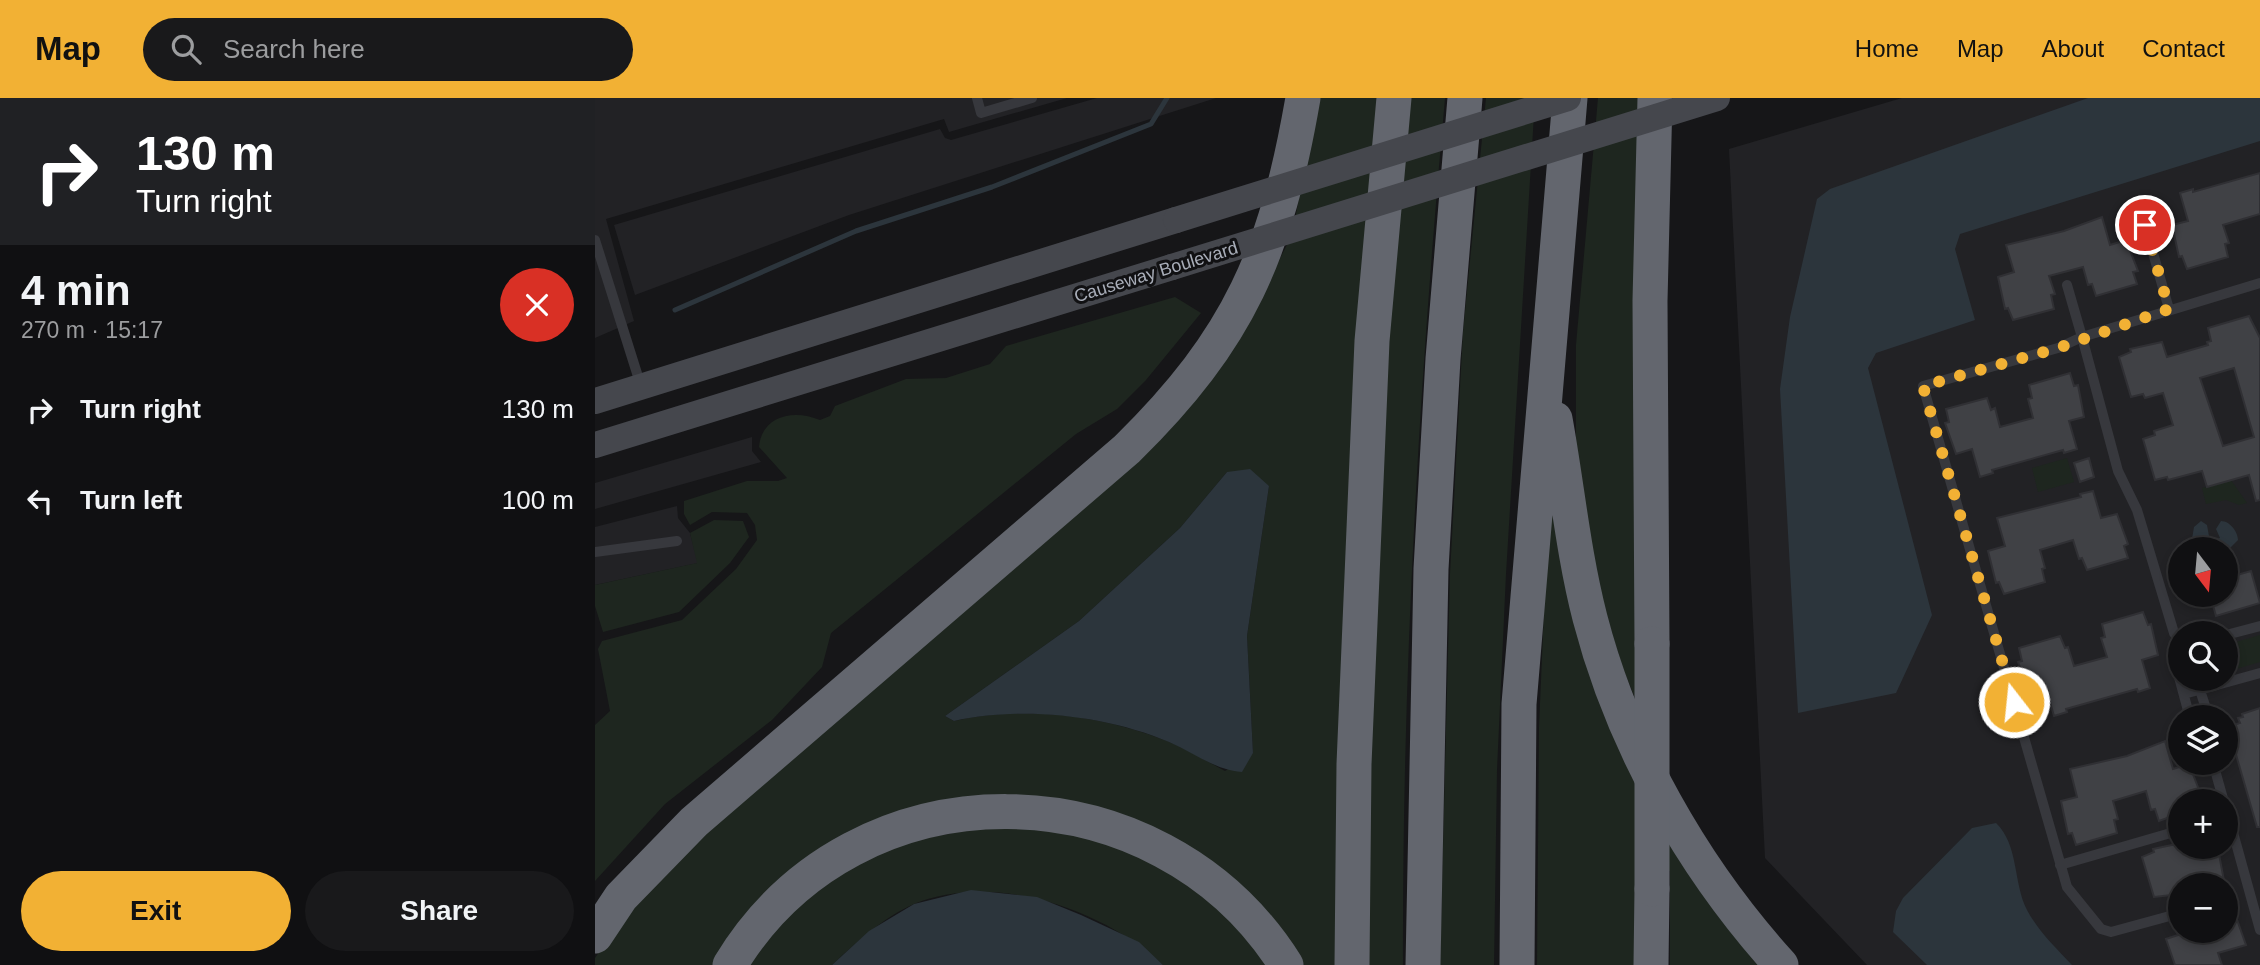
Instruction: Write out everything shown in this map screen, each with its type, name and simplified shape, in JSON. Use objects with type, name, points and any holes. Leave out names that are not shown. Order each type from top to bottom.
[{"type":"highway","points":[[595,936],[621,897],[694,822],[1127,450],[1179,396],[1238,312],[1262,262],[1289,176],[1303,98]]},
{"type":"highway","points":[[1352,965],[1354,764],[1372,341],[1394,98]]},
{"type":"highway","points":[[1423,965],[1431,569],[1443,359],[1465,98]]},
{"type":"highway","points":[[1517,965],[1519,704],[1569,98]]},
{"type":"highway","points":[[1651,965],[1650,301],[1655,98]]},
{"type":"highway","points":[[1545,365],[1579,568],[1591,619],[1617,698],[1669,810],[1700,860],[1781,965]]},
{"type":"highway","points":[[730,965],[756,928],[780,903],[834,860],[866,843],[922,822],[977,811],[1043,812],[1111,827],[1181,860],[1213,882],[1242,909],[1286,965]]},
{"type":"main road","points":[[595,401],[1569,98]]},
{"type":"main road","name":"Causeway Boulevard","points":[[595,446],[1717,98]]},
{"type":"lane","points":[[977,98],[981,113],[1032,98]]},
{"type":"lane","points":[[2145,225],[2169,309]]},
{"type":"lane","points":[[595,240],[641,386]]},
{"type":"lane","points":[[2168,916],[2111,932],[2101,929],[2073,897],[2060,865],[1923,386],[2058,348],[2082,337],[2169,309],[2260,283]]},
{"type":"lane","points":[[2067,285],[2118,471],[2139,517],[2169,621]]},
{"type":"lane","points":[[595,552],[677,541]]},
{"type":"lane","points":[[2238,632],[2260,626]]},
{"type":"lane","points":[[2238,679],[2260,673]]},
{"type":"lane","points":[[2183,691],[2187,705]]},
{"type":"lane","points":[[2184,695],[2197,691]]},
{"type":"lane","points":[[2060,865],[2168,834]]},
{"type":"lane","points":[[2238,852],[2260,930]]},
{"type":"shaded area","points":[[595,98],[1067,98],[949,132],[944,119],[606,219],[634,321],[595,338]]},
{"type":"shaded area","points":[[1097,98],[1216,98],[849,215],[635,295],[614,225],[940,129],[945,138],[951,140]]},
{"type":"shaded area","points":[[1318,98],[1379,98],[1337,965],[1297,965],[1166,841],[919,814],[721,965],[595,965],[595,958],[636,899],[1244,329],[1292,235]],"holes":[[[1227,472],[1269,486],[1247,636],[1253,753],[1225,771],[1167,741],[1089,719],[1034,713],[981,716],[954,721],[945,716],[1079,621],[1180,528]]]},
{"type":"shaded area","points":[[1406,98],[1445,98],[1427,314],[1414,531],[1405,748],[1403,965],[1362,965],[1372,554]]},
{"type":"shaded area","points":[[1486,98],[1535,98],[1506,574],[1497,770],[1494,965],[1440,965],[1450,574],[1463,332]]},
{"type":"shaded area","points":[[1598,98],[1640,98],[1637,703],[1622,666],[1599,590],[1576,455],[1576,345]]},
{"type":"shaded area","points":[[1902,98],[2260,98],[2260,965],[1867,965],[1765,858],[1729,149]]},
{"type":"shaded area","points":[[2088,98],[2260,98],[2260,141],[1960,234],[1955,249],[1975,320],[1876,353],[1868,368],[1932,615],[1896,693],[1798,713],[1780,389],[1790,317],[1817,199],[1830,189]]},
{"type":"shaded area","points":[[1175,297],[1201,313],[1146,380],[1117,409],[1076,434],[831,633],[822,667],[772,720],[665,804],[595,881],[595,725],[610,711],[598,649],[602,641],[682,620],[736,569],[757,540],[755,525],[747,513],[712,512],[690,525],[684,514],[684,501],[747,481],[778,481],[787,478],[759,447],[766,428],[781,417],[800,415],[820,420],[830,416],[835,406],[906,379],[946,378],[990,364],[1006,346]]},
{"type":"shaded area","points":[[752,437],[752,451],[761,462],[595,509],[595,483]]},
{"type":"shaded area","points":[[2067,458],[2074,482],[2038,492],[2032,468]]},
{"type":"shaded area","points":[[1250,469],[1269,486],[1247,636],[1253,753],[1242,772],[1214,765],[1169,742],[1118,725],[1035,714],[980,716],[954,721],[945,716],[1079,621],[1180,528],[1227,472]]},
{"type":"shaded area","points":[[2231,480],[2247,503],[2239,505],[2226,500],[2206,504],[2202,488]]},
{"type":"shaded area","points":[[1549,494],[1581,630],[1764,965],[1670,965],[1670,871],[1637,870],[1636,965],[1537,965],[1539,727]]},
{"type":"shaded area","points":[[677,506],[678,518],[690,533],[698,563],[595,585],[595,527]]},
{"type":"shaded area","points":[[714,520],[743,521],[749,537],[730,563],[679,612],[603,632],[595,606],[595,585],[697,563],[690,533]]},
{"type":"shaded area","points":[[2201,521],[2207,525],[2209,537],[2192,537],[2194,527]]},
{"type":"shaded area","points":[[2221,521],[2235,530],[2238,537],[2220,537],[2216,529]]},
{"type":"shaded area","points":[[2260,635],[2260,662],[2238,668],[2238,641]]},
{"type":"shaded area","points":[[1024,819],[1171,863],[1277,965],[1163,965],[1139,945],[1079,912],[1012,894],[978,892],[945,895],[902,910],[870,931],[832,965],[740,965],[767,929],[877,848]]},
{"type":"shaded area","points":[[1996,823],[2009,842],[2019,888],[2031,918],[2072,965],[1927,965],[1893,932],[1896,911],[1903,898],[1972,828]]},
{"type":"shaded area","points":[[971,890],[1037,897],[1139,942],[1163,965],[832,965],[869,931],[914,904]]},
{"type":"building","points":[[2260,173],[2260,214],[2223,225],[2229,243],[2225,244],[2228,257],[2187,269],[2182,256],[2179,257],[2172,225],[2188,221],[2180,193],[2193,189],[2193,192]]},
{"type":"building","points":[[2102,217],[2110,245],[2126,240],[2138,271],[2133,272],[2137,284],[2096,296],[2092,284],[2088,285],[2083,267],[2049,276],[2055,294],[2051,295],[2054,309],[2013,320],[2008,308],[2005,309],[1998,277],[2014,272],[2006,245],[2064,231]]},
{"type":"building","points":[[2249,316],[2260,338],[2260,500],[2256,501],[2249,475],[2207,487],[2202,471],[2168,480],[2167,477],[2155,480],[2143,439],[2155,435],[2154,431],[2173,425],[2163,393],[2145,398],[2143,394],[2131,397],[2119,357],[2131,352],[2130,349],[2162,342],[2167,357],[2208,345],[2207,342],[2211,341],[2208,328]],"holes":[[[2234,368],[2254,437],[2223,446],[2200,378]]]},
{"type":"building","points":[[2070,373],[2074,386],[2078,385],[2084,417],[2069,421],[2077,449],[2064,453],[2063,450],[1992,470],[1993,473],[1980,477],[1972,449],[1956,454],[1945,423],[1949,422],[1946,409],[1987,398],[1991,410],[1995,408],[2000,427],[2033,418],[2028,399],[2032,398],[2029,385]]},
{"type":"building","points":[[2089,458],[2094,477],[2080,482],[2074,463]]},
{"type":"building","points":[[2093,491],[2101,518],[2117,514],[2128,544],[2124,546],[2128,558],[2087,570],[2082,558],[2079,559],[2073,540],[2040,550],[2045,568],[2042,569],[2045,582],[2004,594],[1999,582],[1996,583],[1988,551],[2005,546],[1997,518],[2081,497],[2080,494]]},
{"type":"building","points":[[2251,571],[2260,603],[2216,616],[2213,607],[2238,607],[2238,575]]},
{"type":"building","points":[[2143,612],[2148,625],[2151,624],[2158,655],[2142,660],[2150,688],[2138,692],[2137,689],[2066,709],[2067,712],[2054,716],[2046,688],[2030,693],[2018,662],[2022,661],[2019,648],[2060,636],[2065,648],[2068,647],[2074,666],[2107,657],[2101,638],[2105,637],[2102,624]]},
{"type":"building","points":[[2260,708],[2260,827],[2257,827],[2238,761],[2238,718],[2243,717],[2242,714]]},
{"type":"building","points":[[2165,741],[2168,775],[2193,775],[2199,789],[2168,789],[2168,818],[2159,821],[2155,809],[2151,810],[2146,791],[2113,801],[2118,819],[2114,820],[2117,833],[2076,845],[2072,833],[2068,834],[2061,801],[2077,797],[2070,769],[2127,756]]},
{"type":"building","points":[[2168,846],[2168,859],[2220,859],[2223,873],[2168,873],[2168,895],[2154,897],[2142,857],[2154,852],[2153,849]]},
{"type":"building","points":[[2238,922],[2246,945],[2218,953],[2222,965],[2175,965],[2166,939],[2168,943],[2238,943]]},
{"type":"waterway","points":[[675,310],[856,231],[992,187],[1151,124],[1167,98]]},
{"type":"route","points":[[2014,702],[1923,386],[2058,348],[2082,337],[2169,309],[2145,225]]}]
